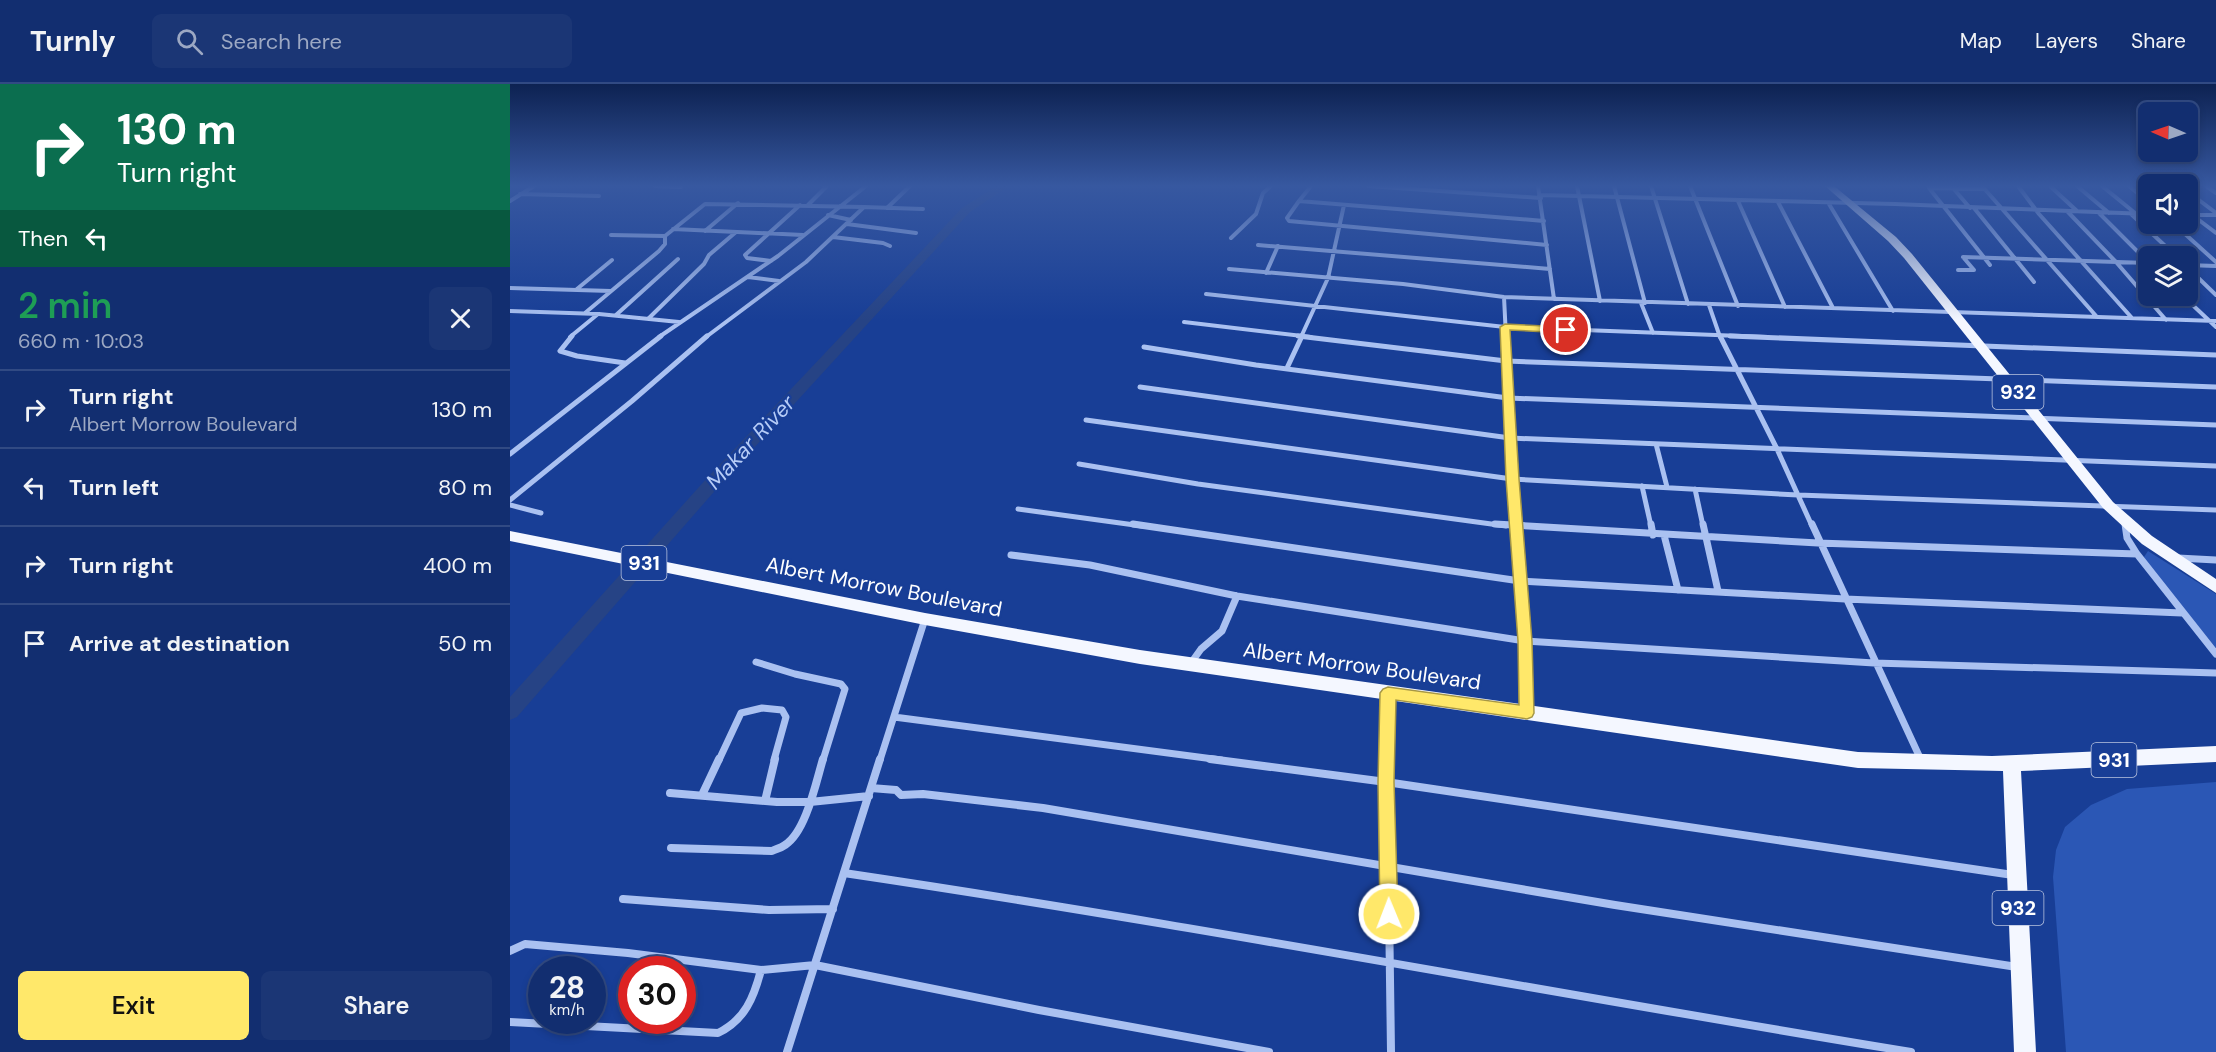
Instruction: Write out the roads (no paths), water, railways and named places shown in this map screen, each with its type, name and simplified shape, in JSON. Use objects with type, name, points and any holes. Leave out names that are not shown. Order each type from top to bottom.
[{"type":"main road","name":"932","points":[[1882,231],[1901,247],[2108,505],[2125,522],[2171,558],[2216,587]]},
{"type":"main road","name":"Albert Morrow Boulevard","points":[[510,536],[925,619],[1140,657],[1847,759],[1922,765],[2012,765],[2216,753]]},
{"type":"main road","name":"932","points":[[2012,765],[2025,1052]]},
{"type":"street","points":[[611,235],[665,236],[671,231]]},
{"type":"street","points":[[710,231],[803,236]]},
{"type":"street","points":[[771,261],[745,256],[773,231]]},
{"type":"street","points":[[510,454],[679,322],[771,261],[809,231]]},
{"type":"street","points":[[510,500],[632,401],[713,331],[806,262],[839,231]]},
{"type":"street","points":[[910,231],[916,232]]},
{"type":"street","points":[[1231,238],[1238,231]]},
{"type":"street","points":[[1287,368],[1328,278],[1338,231]]},
{"type":"street","points":[[1396,231],[1547,245]]},
{"type":"street","points":[[1545,231],[1554,299]]},
{"type":"street","points":[[1586,231],[1600,301]]},
{"type":"street","points":[[1625,231],[1653,333]]},
{"type":"street","points":[[1665,231],[1688,304]]},
{"type":"street","points":[[1708,231],[1738,306]]},
{"type":"street","points":[[1751,231],[1785,307]]},
{"type":"street","points":[[1793,231],[1833,308]]},
{"type":"street","points":[[1845,231],[1893,311]]},
{"type":"street","points":[[1962,231],[1990,265]]},
{"type":"street","points":[[1992,231],[2034,282]]},
{"type":"street","points":[[2023,231],[2097,317]]},
{"type":"street","points":[[2055,231],[2132,318]]},
{"type":"street","points":[[2086,231],[2166,320]]},
{"type":"street","points":[[2117,231],[2138,253]]},
{"type":"street","points":[[2151,231],[2166,246]]},
{"type":"street","points":[[648,319],[704,264],[709,255],[736,232]]},
{"type":"street","points":[[2184,234],[2216,264]]},
{"type":"street","points":[[585,314],[659,251],[665,244],[665,236]]},
{"type":"street","points":[[833,237],[883,243],[890,246]]},
{"type":"street","points":[[1258,245],[1550,269]]},
{"type":"street","points":[[1266,273],[1278,246]]},
{"type":"street","points":[[1958,270],[1974,270],[1963,257],[2138,263]]},
{"type":"street","points":[[616,315],[678,259]]},
{"type":"street","points":[[576,290],[612,260]]},
{"type":"street","points":[[2198,265],[2216,264]]},
{"type":"street","points":[[1229,269],[1422,286],[1504,297],[2213,321]]},
{"type":"street","points":[[747,277],[779,281]]},
{"type":"street","points":[[2198,277],[2216,295]]},
{"type":"street","points":[[510,288],[612,291]]},
{"type":"street","points":[[1206,294],[1505,327],[2216,355]]},
{"type":"street","points":[[1504,297],[1512,479],[1525,641],[1527,713]]},
{"type":"street","points":[[1708,305],[1720,337],[1777,449],[1818,543],[1922,765]]},
{"type":"street","points":[[2195,306],[2213,321],[2216,327]]},
{"type":"street","points":[[510,311],[616,315],[679,322]]},
{"type":"street","points":[[599,314],[565,342],[560,351],[577,356],[625,363]]},
{"type":"street","points":[[1184,322],[1506,361],[2216,387]]},
{"type":"street","points":[[1144,348],[1508,398],[2216,425]]},
{"type":"street","points":[[1140,387],[1510,438],[2216,465]]},
{"type":"street","points":[[1086,420],[1512,479],[1798,495],[2216,510]]},
{"type":"street","points":[[1656,444],[1667,488]]},
{"type":"street","points":[[1079,464],[1209,486],[1517,528],[1818,543],[2137,554]]},
{"type":"street","points":[[1642,486],[1653,535]]},
{"type":"street","points":[[1695,489],[1718,591]]},
{"type":"street","points":[[510,505],[541,513]]},
{"type":"street","points":[[1018,509],[1101,519],[1270,546],[1520,581],[1845,599],[2182,613]]},
{"type":"street","points":[[2125,522],[2127,538],[2137,554],[2216,654]]},
{"type":"street","points":[[1664,535],[1678,590]]},
{"type":"street","points":[[1011,555],[1090,565],[1237,596],[1525,641],[1874,663],[2216,673]]},
{"type":"street","points":[[2171,558],[2216,560]]},
{"type":"street","points":[[1191,664],[1201,649],[1221,631],[1237,596]]},
{"type":"street","points":[[787,1052],[925,619]]},
{"type":"street","points":[[671,848],[772,851],[791,842],[797,833],[810,802],[845,689],[841,684],[795,674],[756,662]]},
{"type":"street","points":[[1388,693],[1386,782],[1391,1052]]},
{"type":"street","points":[[702,795],[741,713],[756,708],[776,707],[783,710],[786,717],[765,801]]},
{"type":"street","points":[[894,717],[1386,782],[2017,876]]},
{"type":"street","points":[[670,793],[765,801],[810,802],[897,790],[902,795],[923,794],[1044,808],[1615,905],[2021,968]]},
{"type":"street","points":[[844,873],[1054,904],[1389,961],[1617,1004],[1911,1052]]},
{"type":"street","points":[[623,899],[769,910],[832,909]]},
{"type":"street","points":[[510,951],[525,944],[628,953],[761,970],[815,965],[1039,1010],[1269,1052]]},
{"type":"street","points":[[510,1022],[718,1033],[728,1029],[746,1011],[754,997],[761,970]]},
{"type":"waterway","name":"Makar River","points":[[510,711],[714,481],[946,231]]}]
